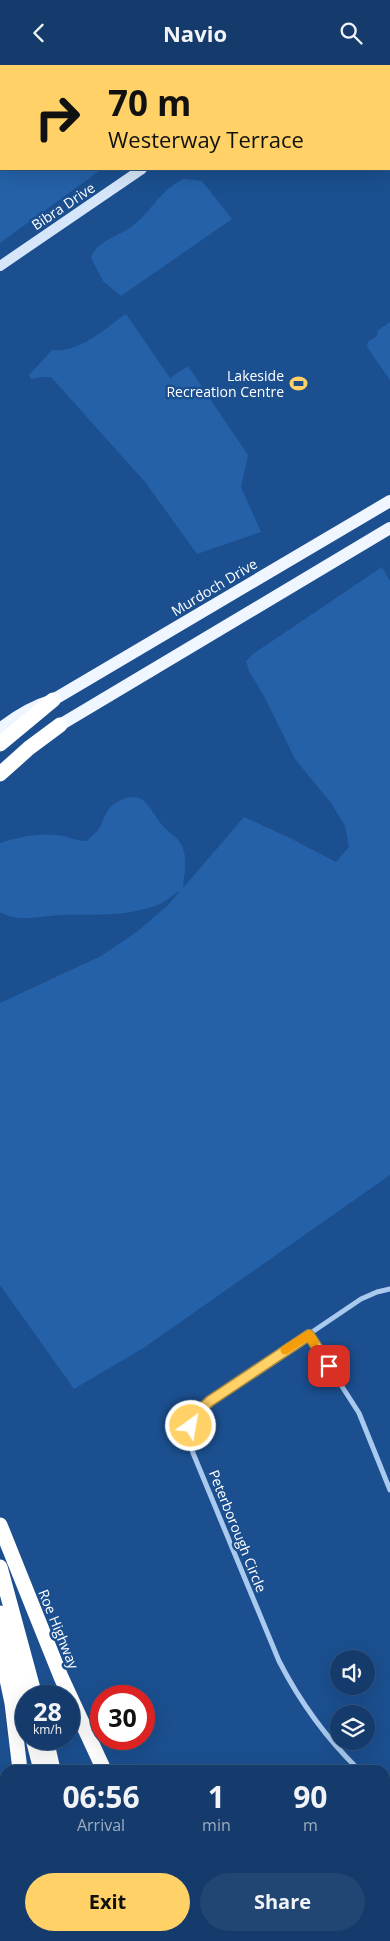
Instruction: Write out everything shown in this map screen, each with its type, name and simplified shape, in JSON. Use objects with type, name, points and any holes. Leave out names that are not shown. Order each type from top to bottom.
[{"type":"highway","points":[[0,744],[53,700]]},
{"type":"highway","points":[[0,774],[29,748],[60,725]]},
{"type":"highway","name":"Roe Highway","points":[[0,1525],[61,1677],[102,1765]]},
{"type":"highway","points":[[0,1567],[32,1685]]},
{"type":"highway","points":[[0,1613],[19,1685]]},
{"type":"highway","points":[[0,1646],[12,1703],[19,1765]]},
{"type":"highway","points":[[36,1750],[40,1765]]},
{"type":"highway","points":[[48,1750],[52,1765]]},
{"type":"main road","name":"Murdoch Drive","points":[[0,729],[11,720],[37,705],[53,700],[390,501]]},
{"type":"main road","points":[[60,725],[390,528]]},
{"type":"street","name":"Bibra Drive","points":[[0,266],[141,170]]},
{"type":"street","points":[[191,1446],[173,1427],[172,1417],[180,1408],[201,1407],[361,1299],[377,1291],[390,1289]]},
{"type":"street","points":[[309,1335],[359,1413],[390,1490]]},
{"type":"street","name":"Peterborough Circle","points":[[201,1407],[191,1426],[191,1446],[279,1661],[292,1686],[323,1731],[354,1765]]},
{"type":"shaded area","points":[[0,170],[101,170],[0,243]]},
{"type":"shaded area","points":[[184,179],[202,181],[232,219],[121,296],[103,281],[91,258],[94,252],[108,239],[126,230],[138,221],[168,189]]},
{"type":"shaded area","points":[[126,314],[170,378],[188,366],[248,455],[241,487],[261,532],[197,554],[145,482],[51,377],[31,379],[29,375],[52,350],[72,348],[82,344]]},
{"type":"shaded area","points":[[390,322],[390,380],[367,347],[368,342],[377,336],[378,330]]},
{"type":"shaded area","points":[[382,567],[390,581],[390,1175],[145,1347],[74,1389],[0,1285],[0,1003],[101,956],[138,931],[169,904],[180,891],[158,905],[132,912],[56,915],[32,918],[8,916],[0,912],[0,843],[35,835],[60,836],[87,841],[98,830],[113,804],[126,798],[134,797],[140,798],[145,802],[163,826],[181,843],[185,861],[183,888],[244,817],[336,862],[349,847],[345,826],[331,803],[295,759],[264,696],[249,671],[246,661],[253,654]]},
{"type":"slow traffic","points":[[285,1350],[309,1335],[314,1343]]},
{"type":"place","name":"Lakeside Recreation Centre","points":[[298,383]]},
{"type":"route","points":[[191,1426],[201,1407],[309,1335],[329,1366]]}]
